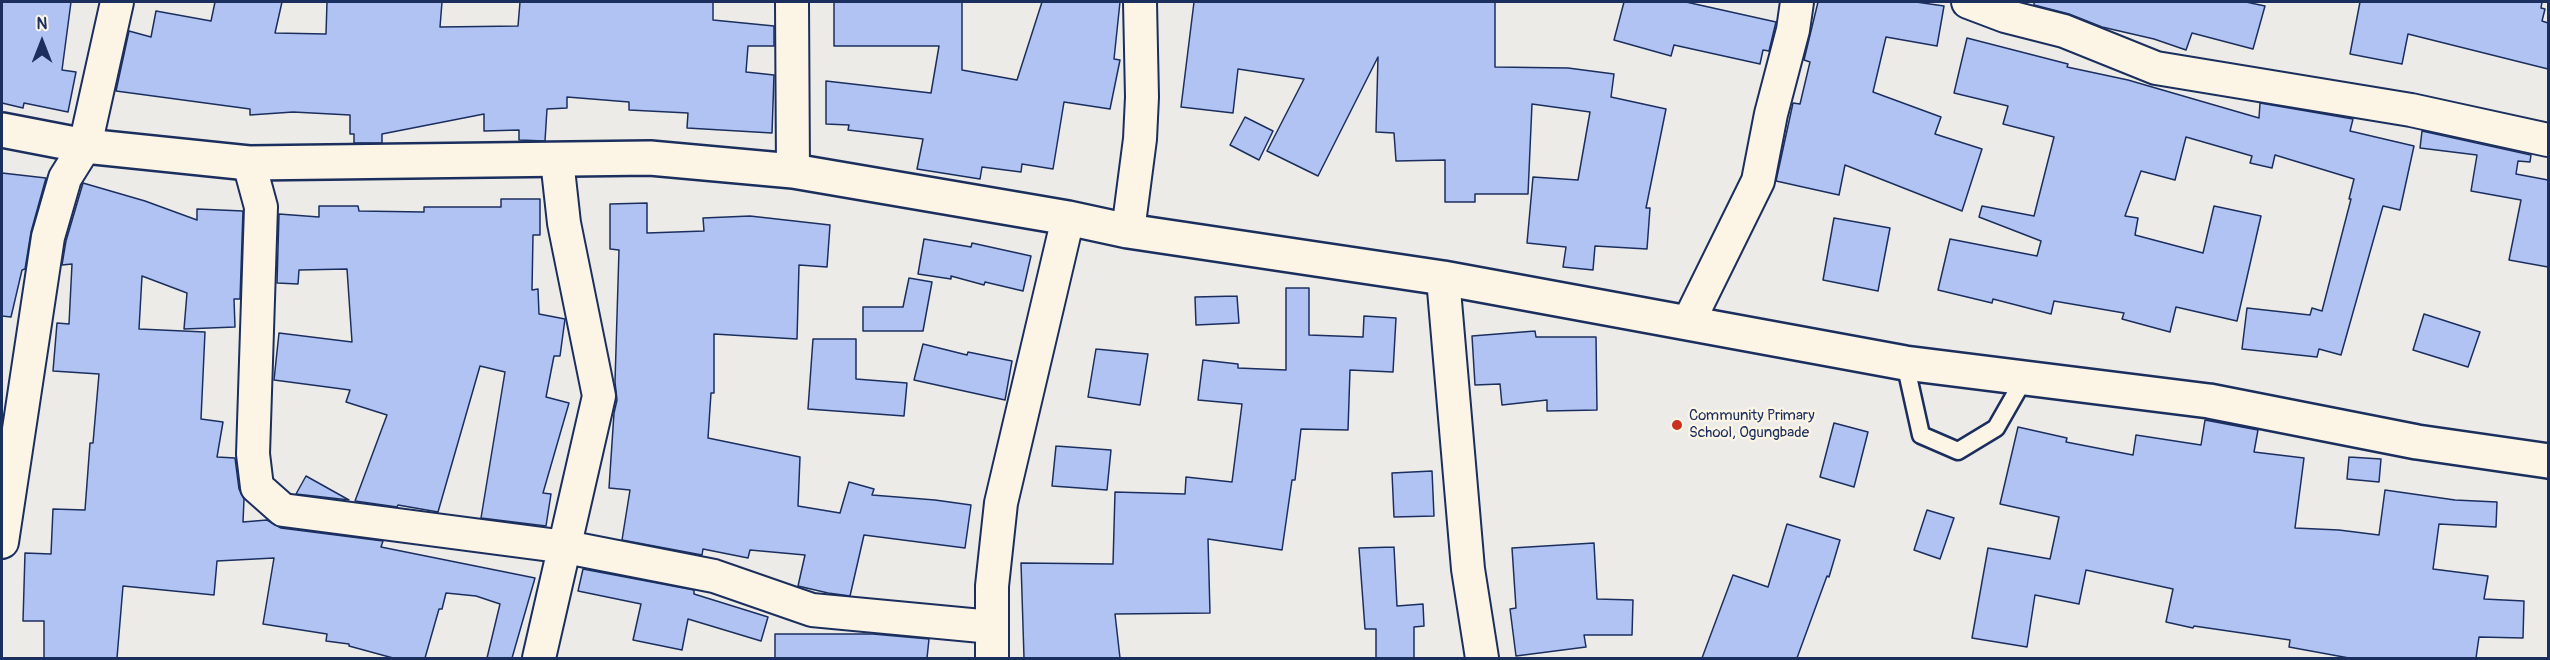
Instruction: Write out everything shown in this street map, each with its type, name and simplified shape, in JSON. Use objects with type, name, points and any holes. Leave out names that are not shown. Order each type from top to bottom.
[{"type":"street","points":[[2,542],[48,237],[65,178],[85,146],[117,2]]},
{"type":"street","points":[[792,2],[793,171]]},
{"type":"street","points":[[1128,231],[1140,139],[1142,96],[1140,2]]},
{"type":"street","points":[[1689,321],[1758,181],[1771,114],[1793,30],[1797,2]]},
{"type":"street","points":[[1968,2],[2005,16],[2064,31],[2156,68],[2411,110],[2548,140]]},
{"type":"street","points":[[2,130],[85,146],[249,163],[650,158],[793,171],[1068,218],[1128,231],[1443,278],[1689,321],[1905,363],[2209,401],[2417,442],[2548,461]]},
{"type":"street","points":[[539,658],[599,396],[564,223],[557,160]]},
{"type":"street","points":[[249,163],[261,207],[253,454],[257,486],[283,510],[566,547],[714,576],[812,610],[992,627]]},
{"type":"street","points":[[992,658],[992,586],[1001,503],[1068,218]]},
{"type":"street","points":[[1443,278],[1468,569],[1482,658]]},
{"type":"lane","points":[[1905,363],[1921,435],[1958,451],[1996,428],[2024,379]]},
{"type":"building","points":[[2,2],[71,2],[62,70],[76,72],[68,112],[24,103],[23,108],[2,103]]},
{"type":"building","points":[[215,2],[282,2],[275,33],[326,34],[327,2],[442,2],[440,27],[518,26],[520,2],[713,2],[713,20],[774,26],[774,46],[748,46],[746,72],[774,75],[772,133],[687,128],[688,113],[629,110],[629,102],[567,97],[567,108],[547,109],[545,141],[519,140],[519,130],[484,131],[484,114],[382,134],[382,143],[354,143],[354,134],[350,134],[350,115],[293,112],[250,115],[250,109],[116,91],[129,31],[151,37],[156,11],[211,21]]},
{"type":"building","points":[[834,2],[962,2],[962,70],[1017,80],[1042,2],[1120,2],[1114,59],[1120,60],[1110,109],[1064,102],[1053,169],[1022,164],[1021,172],[982,167],[980,179],[917,169],[923,139],[848,130],[849,125],[826,124],[826,81],[931,93],[939,46],[834,46]]},
{"type":"building","points":[[1194,2],[1495,2],[1495,67],[1568,68],[1614,74],[1611,97],[1666,109],[1646,208],[1650,208],[1647,249],[1595,246],[1593,270],[1563,267],[1566,247],[1527,243],[1533,177],[1578,180],[1590,112],[1532,104],[1528,194],[1475,194],[1475,202],[1445,202],[1445,160],[1396,161],[1394,133],[1376,132],[1378,57],[1318,176],[1267,151],[1304,79],[1238,69],[1233,113],[1181,107]]},
{"type":"building","points":[[1624,2],[1686,2],[1776,22],[1769,51],[1763,50],[1760,64],[1674,45],[1671,56],[1614,40]]},
{"type":"building","points":[[1818,2],[1916,2],[1944,6],[1937,46],[1886,37],[1873,92],[1941,117],[1935,134],[1982,149],[1962,211],[1845,165],[1839,195],[1776,181],[1793,103],[1800,104],[1810,62],[1804,60]]},
{"type":"building","points":[[2034,2],[2246,2],[2265,6],[2253,49],[2192,33],[2186,50],[2154,39],[2102,27],[2069,14],[2034,5]]},
{"type":"building","points":[[2360,2],[2542,2],[2541,8],[2545,9],[2542,21],[2548,23],[2548,69],[2408,34],[2402,64],[2350,54]]},
{"type":"building","points":[[1967,38],[2068,64],[2067,67],[2128,80],[2259,118],[2260,103],[2353,119],[2350,131],[2414,146],[2400,210],[2383,206],[2341,355],[2319,349],[2317,357],[2242,349],[2247,308],[2310,315],[2312,308],[2322,311],[2354,179],[2275,155],[2272,168],[2250,163],[2252,156],[2186,137],[2175,180],[2141,171],[2125,216],[2138,218],[2135,235],[2203,253],[2214,206],[2261,216],[2237,321],[2176,307],[2170,332],[2122,319],[2124,313],[2054,301],[2051,314],[1993,299],[1992,303],[1938,290],[1950,239],[2037,256],[2041,241],[1979,217],[1982,206],[2034,216],[2054,137],[2003,124],[2008,106],[1954,93]]},
{"type":"building","points":[[1245,117],[1273,131],[1259,160],[1230,145]]},
{"type":"building","points":[[2422,131],[2531,155],[2530,162],[2518,161],[2516,174],[2548,180],[2548,267],[2509,260],[2521,200],[2471,191],[2477,155],[2420,148]]},
{"type":"building","points":[[2,173],[46,178],[31,232],[25,269],[22,270],[11,317],[2,316]]},
{"type":"building","points":[[83,183],[145,201],[197,220],[197,209],[243,211],[240,299],[234,299],[235,327],[184,329],[187,293],[142,276],[139,329],[205,332],[201,419],[223,422],[217,457],[235,458],[239,489],[244,499],[243,522],[267,520],[281,528],[383,541],[381,547],[535,578],[512,658],[487,658],[500,604],[476,596],[446,593],[425,658],[393,658],[349,646],[349,644],[326,641],[327,634],[263,624],[274,558],[217,561],[214,595],[123,586],[117,658],[44,658],[44,621],[23,621],[25,553],[51,554],[53,509],[85,510],[90,443],[93,443],[99,374],[53,371],[57,323],[69,324],[72,264],[62,265],[66,241]]},
{"type":"building","points":[[501,199],[540,199],[540,235],[533,235],[532,290],[538,289],[539,314],[565,319],[560,356],[554,356],[546,397],[569,403],[543,493],[551,494],[546,526],[481,518],[505,372],[480,366],[438,512],[355,501],[387,415],[346,402],[350,390],[274,380],[279,333],[352,342],[347,269],[299,270],[298,284],[277,283],[279,214],[319,217],[319,206],[358,206],[359,211],[424,212],[424,207],[501,207]]},
{"type":"building","points":[[647,203],[647,233],[704,231],[703,218],[750,216],[830,225],[827,267],[799,265],[797,339],[714,334],[714,393],[711,393],[708,438],[800,457],[798,506],[840,513],[849,482],[874,489],[872,495],[971,505],[965,548],[864,535],[850,596],[798,586],[805,555],[750,550],[748,558],[703,549],[702,555],[622,540],[630,490],[609,488],[614,413],[617,400],[615,382],[619,250],[610,249],[610,204]]},
{"type":"building","points":[[1834,218],[1890,228],[1878,291],[1823,280]]},
{"type":"building","points":[[924,239],[971,247],[972,243],[1031,256],[1023,291],[985,282],[984,285],[951,276],[951,279],[918,274]]},
{"type":"building","points":[[909,278],[932,282],[923,331],[863,331],[863,307],[903,307]]},
{"type":"building","points":[[1286,288],[1309,288],[1309,335],[1363,337],[1364,316],[1396,318],[1393,372],[1350,370],[1348,430],[1301,429],[1295,480],[1292,480],[1282,550],[1208,539],[1210,613],[1115,614],[1120,658],[1024,658],[1021,563],[1113,564],[1115,492],[1185,494],[1186,477],[1232,482],[1242,404],[1198,400],[1203,360],[1238,364],[1238,368],[1286,370]]},
{"type":"building","points":[[1237,296],[1239,323],[1196,325],[1195,297]]},
{"type":"building","points":[[2424,314],[2480,332],[2468,367],[2413,350]]},
{"type":"building","points":[[1535,331],[1536,337],[1596,337],[1597,410],[1547,411],[1547,400],[1502,405],[1500,384],[1475,385],[1472,336]]},
{"type":"building","points":[[813,339],[856,339],[856,379],[907,383],[904,416],[808,409]]},
{"type":"building","points":[[923,344],[967,355],[968,352],[1012,361],[1005,400],[914,380]]},
{"type":"building","points":[[1096,349],[1148,354],[1140,405],[1088,397]]},
{"type":"building","points":[[2205,420],[2258,430],[2254,452],[2304,458],[2295,528],[2379,535],[2385,490],[2455,500],[2497,502],[2496,527],[2439,524],[2433,569],[2488,576],[2484,599],[2524,601],[2523,638],[2479,637],[2476,658],[2349,658],[2289,647],[2290,640],[2194,626],[2193,628],[2166,622],[2173,589],[2086,570],[2079,604],[2035,595],[2027,647],[1972,638],[1988,548],[2050,559],[2059,517],[2000,504],[2018,427],[2067,438],[2066,442],[2133,455],[2136,435],[2201,445]]},
{"type":"building","points":[[1834,423],[1868,432],[1854,487],[1820,477]]},
{"type":"building","points":[[1056,446],[1111,450],[1107,490],[1052,486]]},
{"type":"building","points":[[2349,457],[2381,459],[2379,482],[2347,479]]},
{"type":"building","points":[[1432,471],[1434,516],[1394,517],[1392,473]]},
{"type":"building","points":[[306,476],[349,500],[296,494]]},
{"type":"building","points":[[1927,510],[1954,518],[1940,559],[1914,550]]},
{"type":"building","points":[[1787,524],[1840,540],[1829,577],[1827,576],[1797,658],[1702,658],[1733,575],[1768,587]]},
{"type":"building","points":[[1594,543],[1597,599],[1633,600],[1632,635],[1584,635],[1586,647],[1516,656],[1510,609],[1516,608],[1512,548]]},
{"type":"building","points":[[1394,547],[1397,606],[1423,604],[1424,626],[1414,627],[1414,658],[1376,658],[1376,629],[1365,629],[1359,548]]},
{"type":"building","points":[[583,569],[694,590],[694,594],[768,617],[761,641],[688,619],[682,650],[633,640],[641,604],[578,591]]},
{"type":"building","points":[[775,634],[873,634],[929,639],[927,658],[775,658]]},
{"type":"place","name":"Community Primary School, Ogungbade","points":[[1677,425]]}]
